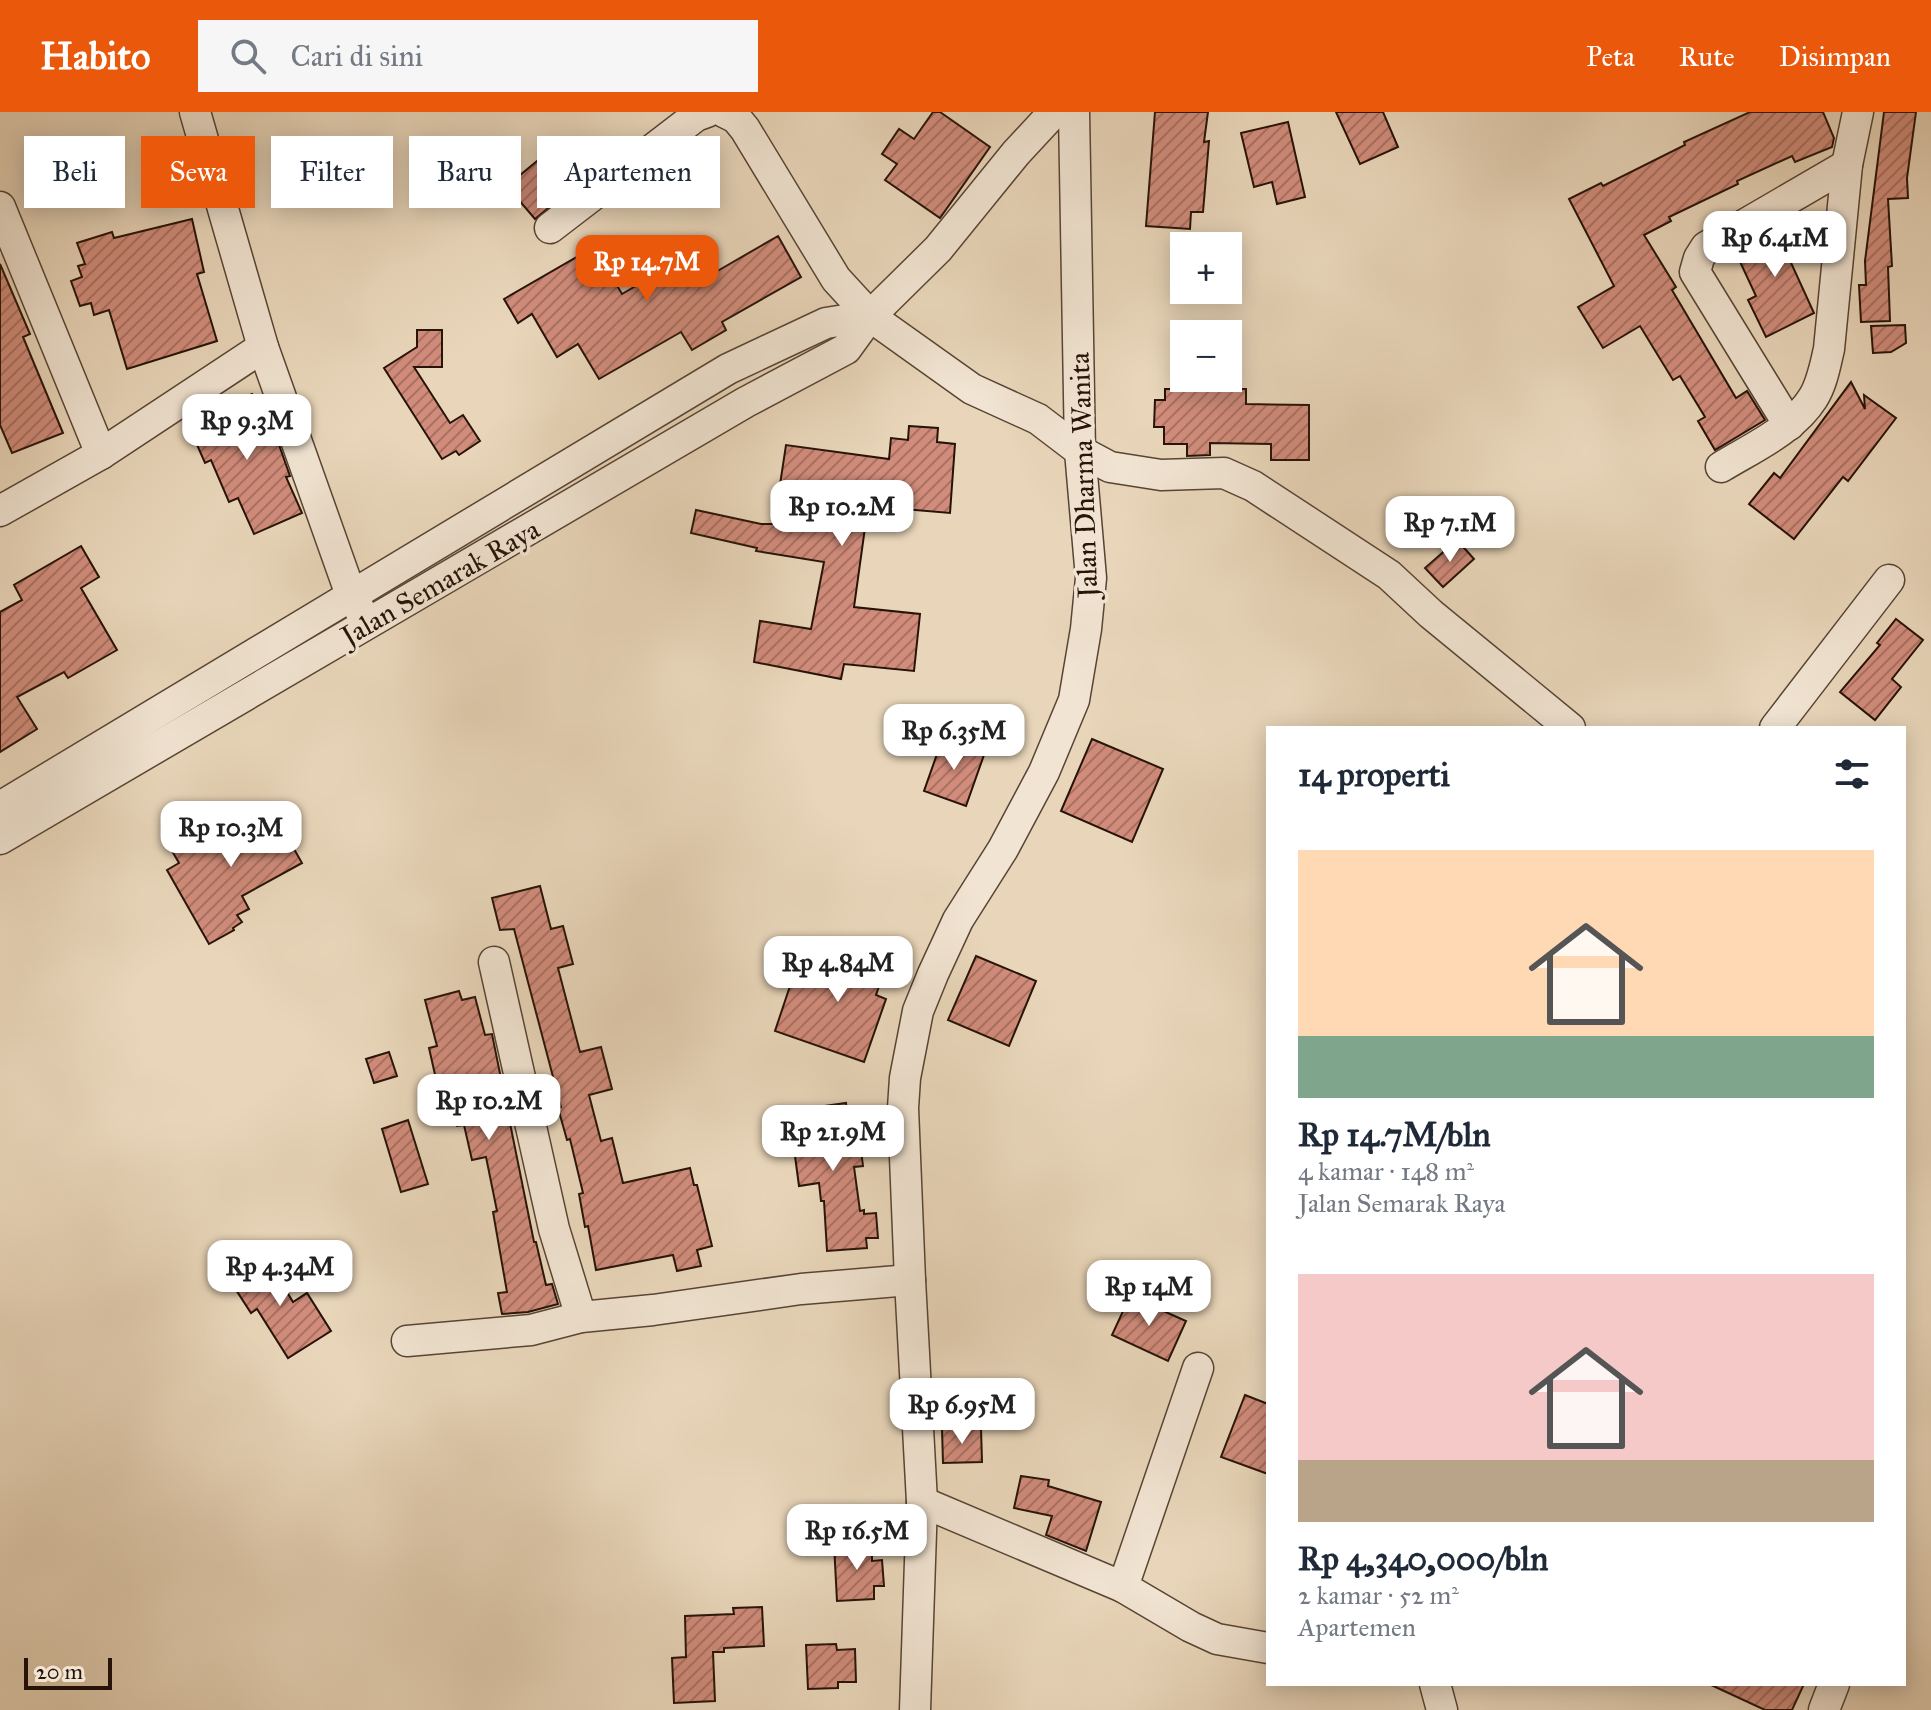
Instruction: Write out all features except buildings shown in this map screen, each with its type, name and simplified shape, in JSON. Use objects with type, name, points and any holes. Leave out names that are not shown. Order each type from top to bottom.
[{"type":"street","points":[[195,112],[263,347],[351,595],[368,624]]},
{"type":"street","points":[[550,228],[696,116],[707,112]]},
{"type":"street","points":[[724,112],[736,118],[745,129],[836,279],[870,316],[972,389],[1038,419],[1080,451],[1110,467],[1161,475],[1224,473],[1253,486],[1389,575],[1431,614],[1568,726]]},
{"type":"street","name":"Jalan Semarak Raya","points":[[0,839],[746,402],[846,349],[870,316],[938,249],[1016,153],[1054,112]]},
{"type":"street","name":"Jalan Dharma Wanita","points":[[915,1710],[922,1502],[903,1108],[909,1050],[918,1011],[958,920],[1003,849],[1044,772],[1074,700],[1091,578],[1080,451],[1074,112]]},
{"type":"street","points":[[1721,467],[1789,425],[1813,399],[1823,375],[1830,335],[1847,165],[1858,112]]},
{"type":"street","points":[[1789,425],[1695,272],[1706,247],[1847,165]]},
{"type":"street","points":[[0,207],[101,454]]},
{"type":"street","name":"Jalan Semarak Raya","points":[[0,807],[728,369],[826,323],[870,316]]},
{"type":"street","points":[[0,511],[101,454],[263,347]]},
{"type":"street","points":[[1777,726],[1889,580]]},
{"type":"street","points":[[494,962],[554,1229],[581,1317]]},
{"type":"street","points":[[407,1341],[531,1330],[581,1317],[801,1289],[910,1280]]},
{"type":"street","points":[[1123,1587],[1198,1368]]},
{"type":"street","points":[[922,1502],[1123,1587],[1217,1639],[1266,1648]]},
{"type":"street","points":[[1436,1686],[1442,1710]]},
{"type":"street","points":[[1824,1710],[1833,1686]]}]
